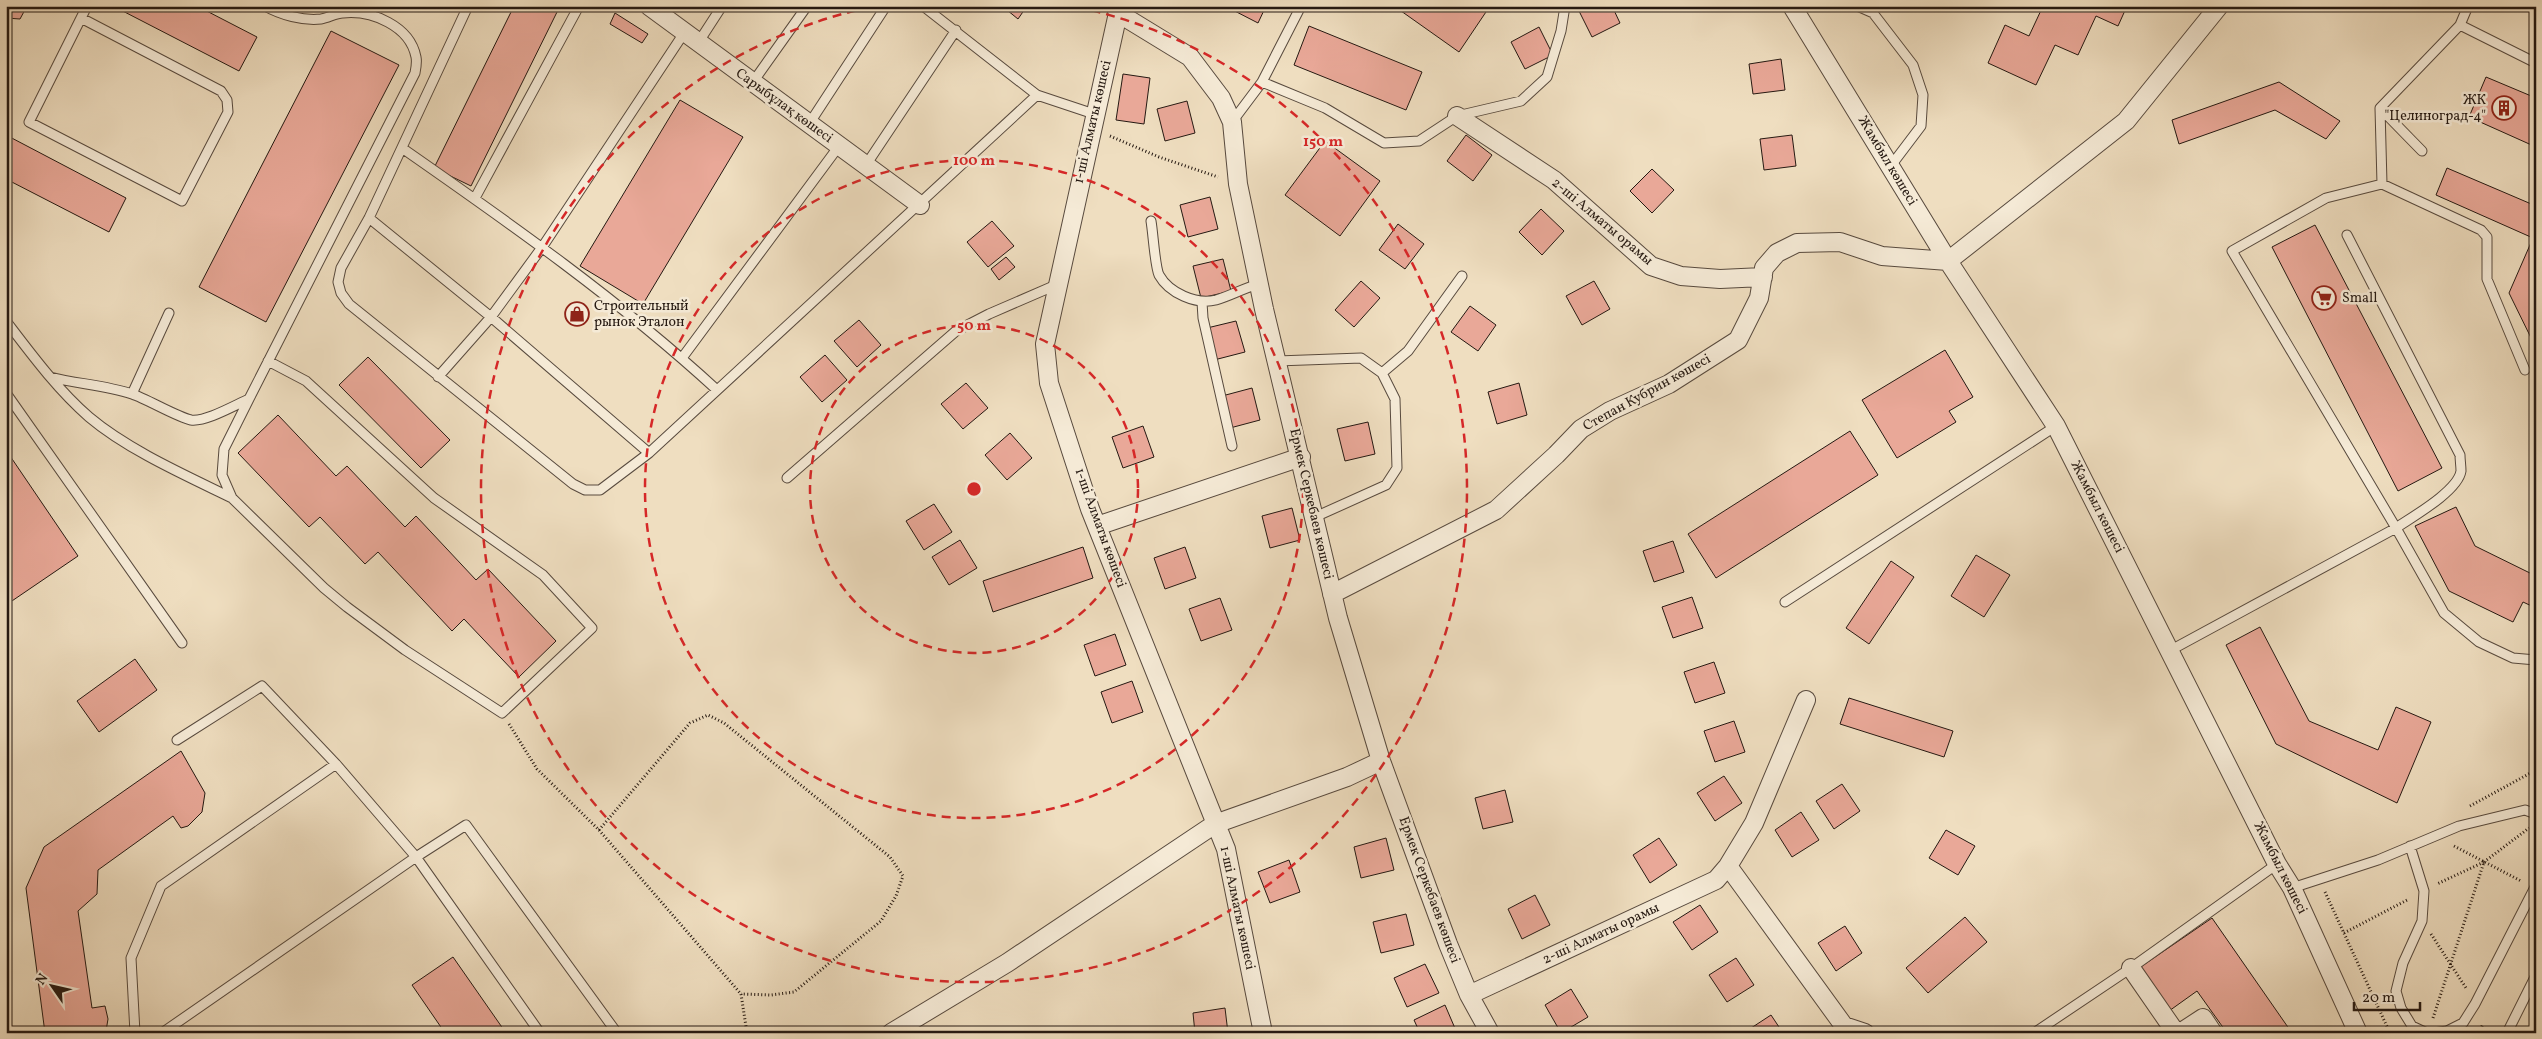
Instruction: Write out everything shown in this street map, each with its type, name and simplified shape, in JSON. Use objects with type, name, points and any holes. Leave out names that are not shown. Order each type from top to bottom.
[{"type":"street","name":"Сарыбұлақ көшесі","points":[[649,6],[920,205]]},
{"type":"street","name":"Жамбыл көшесі","points":[[1792,6],[1948,261],[2056,426],[2171,650],[2277,864],[2292,888],[2358,1033]]},
{"type":"street","points":[[1948,261],[2126,121],[2220,6]]},
{"type":"street","name":"1-ші Алматы көшесі","points":[[1116,9],[1045,344],[1049,383],[1097,526],[1226,849],[1263,1033]]},
{"type":"street","name":"Ермек Серкебаев көшесі","points":[[1116,9],[1190,57],[1221,98],[1232,122],[1238,184],[1259,284],[1332,594],[1381,761],[1448,944],[1469,995],[1490,1033]]},
{"type":"street","name":"2-ші Алматы орамы","points":[[1457,116],[1554,180],[1651,266],[1681,276],[1720,279],[1763,277]]},
{"type":"street","name":"Степан Кубрин көшесі","points":[[1332,594],[1496,510],[1556,455],[1581,429],[1610,411],[1669,384],[1738,340],[1759,298],[1764,268],[1777,253],[1798,244],[1840,242],[1882,256],[1948,261]]},
{"type":"street","points":[[1097,526],[1301,457]]},
{"type":"street","name":"2-ші Алматы орамы","points":[[1469,995],[1716,880],[1728,866],[1754,823],[1806,700]]},
{"type":"street","points":[[891,1033],[1007,963],[1215,824],[1347,777],[1381,761]]},
{"type":"street","points":[[1728,866],[1844,1026],[1865,1033]]},
{"type":"street","points":[[2131,968],[2178,1033],[2203,1018],[2213,1033]]},
{"type":"lane","points":[[81,18],[221,91],[227,100],[228,112],[182,201],[28,122],[87,6]]},
{"type":"lane","points":[[232,498],[222,475],[224,449],[415,73],[416,57],[408,40],[391,22],[370,16],[343,13],[321,19],[295,17],[275,12],[265,6]]},
{"type":"lane","points":[[468,6],[370,218],[341,268],[338,282],[341,293],[349,304],[573,484],[585,490],[600,490],[649,452],[920,205],[1037,95]]},
{"type":"lane","points":[[475,198],[579,6]]},
{"type":"lane","points":[[438,377],[491,317],[544,246],[691,38],[722,6]]},
{"type":"lane","points":[[753,82],[808,6]]},
{"type":"lane","points":[[809,124],[886,6]]},
{"type":"lane","points":[[923,6],[1037,95],[1093,121]]},
{"type":"lane","points":[[1232,122],[1262,82],[1302,6]]},
{"type":"lane","points":[[1262,82],[1325,108],[1384,142],[1419,140],[1457,116],[1521,101],[1547,77],[1561,31],[1565,6]]},
{"type":"lane","points":[[1857,6],[1873,13],[1914,65],[1923,95],[1921,126],[1890,167]]},
{"type":"lane","points":[[2382,184],[2380,108],[2460,25],[2468,6]]},
{"type":"lane","points":[[2460,25],[2536,63]]},
{"type":"lane","points":[[866,165],[956,30]]},
{"type":"lane","points":[[2380,108],[2422,151]]},
{"type":"lane","points":[[682,358],[839,146]]},
{"type":"lane","points":[[402,148],[544,246],[682,358],[717,390]]},
{"type":"lane","points":[[2525,370],[2487,279],[2487,237],[2481,230],[2382,184],[2326,198],[2232,251],[2396,528],[2444,613],[2479,642],[2513,658],[2536,660]]},
{"type":"lane","points":[[370,218],[491,317],[649,452]]},
{"type":"lane","points":[[1151,221],[1159,274],[1177,293],[1202,302],[1217,300],[1238,290],[1259,284]]},
{"type":"lane","points":[[2171,650],[2396,528],[2436,500],[2456,482],[2461,472],[2460,455],[2348,235]]},
{"type":"lane","points":[[1382,373],[1408,351],[1462,276]]},
{"type":"lane","points":[[787,478],[956,331],[989,314],[1056,285]]},
{"type":"lane","points":[[1202,302],[1203,318],[1232,446]]},
{"type":"lane","points":[[132,394],[169,313]]},
{"type":"lane","points":[[6,322],[49,377],[90,417],[118,437],[185,476],[232,498],[346,607],[405,650],[502,713],[592,628],[543,574],[434,498],[306,381],[268,361]]},
{"type":"lane","points":[[1277,361],[1361,358],[1382,373],[1395,399],[1397,468],[1386,485],[1314,517]]},
{"type":"lane","points":[[49,377],[79,384],[105,386],[132,394],[192,420],[209,416],[249,399]]},
{"type":"lane","points":[[6,393],[182,642]]},
{"type":"lane","points":[[1785,602],[2056,426]]},
{"type":"lane","points":[[177,740],[262,686],[336,764],[416,857],[540,1033]]},
{"type":"lane","points":[[135,1033],[131,958],[161,886],[336,764]]},
{"type":"lane","points":[[2292,888],[2319,880],[2459,826],[2525,810],[2536,814]]},
{"type":"lane","points":[[162,1033],[416,857],[466,825],[617,1033]]},
{"type":"lane","points":[[2410,846],[2424,891],[2422,922],[2403,963],[2396,991],[2401,1008],[2412,1026],[2427,1033]]},
{"type":"lane","points":[[2034,1033],[2131,968],[2277,864]]},
{"type":"lane","points":[[2434,1033],[2447,1031],[2462,1023],[2475,1004],[2535,886]]},
{"type":"lane","points":[[2507,1033],[2536,975]]},
{"type":"path","points":[[1093,121],[1159,157],[1238,184]]},
{"type":"path","points":[[502,713],[537,769],[599,830],[741,994],[747,1033]]},
{"type":"path","points":[[599,830],[690,723],[708,715],[724,723],[890,857],[903,876],[896,896],[881,921],[794,992],[771,995],[741,994]]},
{"type":"path","points":[[2459,826],[2469,807],[2536,770]]},
{"type":"path","points":[[2484,862],[2536,823]]},
{"type":"path","points":[[2436,836],[2484,862],[2535,886]]},
{"type":"path","points":[[2319,880],[2390,1033]]},
{"type":"path","points":[[2422,922],[2475,1004]]},
{"type":"building","points":[[6,6],[27,6],[20,19],[6,18]]},
{"type":"building","points":[[113,6],[197,6],[257,37],[239,71]]},
{"type":"building","points":[[514,6],[560,6],[471,186],[434,168]]},
{"type":"building","points":[[1002,6],[1027,6],[1018,19]]},
{"type":"building","points":[[1225,6],[1266,6],[1258,23]]},
{"type":"building","points":[[1394,6],[1490,6],[1459,52]]},
{"type":"building","points":[[1584,6],[1612,6],[1620,23],[1592,37],[1578,9]]},
{"type":"building","points":[[2043,6],[2127,6],[2118,26],[2096,16],[2078,55],[2055,45],[2036,85],[1988,63],[2005,25],[2029,36]]},
{"type":"building","points":[[615,13],[648,34],[642,43],[610,24]]},
{"type":"building","points":[[1309,26],[1422,72],[1406,110],[1294,65]]},
{"type":"building","points":[[1539,27],[1553,55],[1525,69],[1511,42]]},
{"type":"building","points":[[331,31],[399,65],[266,322],[199,287]]},
{"type":"building","points":[[1781,59],[1785,90],[1753,94],[1749,64]]},
{"type":"building","points":[[1123,74],[1150,78],[1144,124],[1116,120]]},
{"type":"building","name":"ЖК \"Целиноград-4\"","points":[[2486,77],[2536,98],[2536,147],[2469,117]]},
{"type":"building","points":[[2279,82],[2340,121],[2326,139],[2275,110],[2179,144],[2172,120]]},
{"type":"building","points":[[680,100],[743,137],[643,304],[580,266]]},
{"type":"building","points":[[1187,101],[1195,133],[1165,141],[1157,109]]},
{"type":"building","points":[[6,135],[126,198],[109,232],[6,179]]},
{"type":"building","points":[[1466,135],[1492,155],[1473,181],[1447,161]]},
{"type":"building","points":[[1792,135],[1796,166],[1764,170],[1760,139]]},
{"type":"building","points":[[1325,141],[1380,181],[1340,236],[1285,195]]},
{"type":"building","points":[[2447,168],[2536,206],[2536,348],[2509,293],[2533,238],[2436,195]]},
{"type":"building","points":[[1652,169],[1674,190],[1652,213],[1630,191]]},
{"type":"building","points":[[1210,197],[1218,229],[1188,237],[1180,205]]},
{"type":"building","points":[[1541,209],[1564,231],[1542,255],[1519,232]]},
{"type":"building","points":[[992,221],[1014,246],[988,267],[967,242]]},
{"type":"building","points":[[1398,224],[1424,244],[1405,269],[1379,250]]},
{"type":"building","points":[[2315,225],[2442,468],[2398,491],[2272,247]]},
{"type":"building","points":[[1006,257],[1015,267],[999,280],[991,269]]},
{"type":"building","points":[[1223,259],[1231,291],[1201,298],[1193,266]]},
{"type":"building","points":[[1361,281],[1380,298],[1354,327],[1335,310]]},
{"type":"building","points":[[1594,281],[1610,309],[1582,325],[1566,296]]},
{"type":"building","points":[[1470,306],[1496,325],[1478,351],[1451,332]]},
{"type":"building","points":[[859,320],[881,345],[857,367],[834,341]]},
{"type":"building","points":[[1236,321],[1245,352],[1214,360],[1207,328]]},
{"type":"building","points":[[1945,350],[1973,397],[1949,411],[1956,422],[1897,458],[1862,400]]},
{"type":"building","points":[[825,355],[847,380],[822,402],[800,377]]},
{"type":"building","points":[[368,357],[450,440],[421,468],[339,385]]},
{"type":"building","points":[[966,383],[988,408],[963,429],[941,404]]},
{"type":"building","points":[[1519,383],[1527,415],[1497,424],[1488,392]]},
{"type":"building","points":[[1252,388],[1260,420],[1230,428],[1222,396]]},
{"type":"building","points":[[278,415],[336,476],[347,466],[405,527],[416,516],[476,580],[488,569],[556,641],[519,677],[464,619],[452,631],[378,552],[365,564],[320,517],[309,527],[238,453]]},
{"type":"building","points":[[1368,422],[1375,454],[1345,461],[1337,429]]},
{"type":"building","points":[[1143,426],[1154,457],[1123,468],[1112,437]]},
{"type":"building","points":[[1850,431],[1878,475],[1716,578],[1688,534]]},
{"type":"building","points":[[1010,433],[1032,458],[1007,480],[985,455]]},
{"type":"building","points":[[6,450],[78,556],[6,605]]},
{"type":"building","points":[[934,504],[952,532],[924,550],[906,521]]},
{"type":"building","points":[[2456,507],[2475,546],[2534,575],[2536,570],[2536,608],[2523,602],[2513,622],[2449,591],[2415,526]]},
{"type":"building","points":[[1292,508],[1300,540],[1270,548],[1262,516]]},
{"type":"building","points":[[960,540],[977,568],[949,585],[932,557]]},
{"type":"building","points":[[1673,541],[1684,572],[1654,582],[1643,551]]},
{"type":"building","points":[[1083,547],[1093,578],[993,612],[983,581]]},
{"type":"building","points":[[1185,547],[1196,578],[1165,589],[1154,558]]},
{"type":"building","points":[[1976,555],[2010,575],[1984,617],[1951,596]]},
{"type":"building","points":[[1891,561],[1914,577],[1869,644],[1846,628]]},
{"type":"building","points":[[1692,597],[1703,628],[1673,638],[1662,607]]},
{"type":"building","points":[[1220,598],[1232,630],[1201,641],[1189,609]]},
{"type":"building","points":[[2260,627],[2309,721],[2378,750],[2396,707],[2431,722],[2397,803],[2276,744],[2226,645]]},
{"type":"building","points":[[1115,634],[1126,665],[1095,676],[1084,645]]},
{"type":"building","points":[[135,659],[157,690],[99,732],[77,701]]},
{"type":"building","points":[[1714,662],[1725,693],[1695,703],[1684,672]]},
{"type":"building","points":[[1132,681],[1143,712],[1112,723],[1101,692]]},
{"type":"building","points":[[1849,698],[1953,731],[1944,757],[1840,724]]},
{"type":"building","points":[[1734,721],[1745,752],[1715,762],[1704,731]]},
{"type":"building","points":[[181,751],[205,793],[202,812],[188,826],[181,828],[173,816],[98,870],[97,894],[78,911],[92,1008],[105,1006],[108,1019],[106,1031],[105,1033],[45,1033],[26,888],[44,847]]},
{"type":"building","points":[[1724,776],[1742,803],[1715,821],[1697,793]]},
{"type":"building","points":[[1842,784],[1860,811],[1834,829],[1816,801]]},
{"type":"building","points":[[1505,790],[1513,822],[1483,829],[1475,798]]},
{"type":"building","points":[[1801,812],[1819,840],[1792,857],[1775,830]]},
{"type":"building","points":[[1946,830],[1975,846],[1958,875],[1929,858]]},
{"type":"building","points":[[1386,838],[1394,870],[1361,878],[1354,847]]},
{"type":"building","points":[[1659,838],[1677,865],[1650,883],[1633,855]]},
{"type":"building","points":[[1289,860],[1300,892],[1270,903],[1258,872]]},
{"type":"building","points":[[1535,895],[1550,925],[1522,939],[1508,909]]},
{"type":"building","points":[[1700,905],[1718,932],[1692,950],[1673,922]]},
{"type":"building","points":[[1406,914],[1414,945],[1381,953],[1373,922]]},
{"type":"building","points":[[1965,917],[1987,942],[1928,993],[1906,968]]},
{"type":"building","points":[[2212,918],[2292,1033],[2227,1033],[2197,991],[2169,1011],[2139,968]]},
{"type":"building","points":[[1845,926],[1862,953],[1836,971],[1818,943]]},
{"type":"building","points":[[453,957],[506,1033],[445,1033],[412,985]]},
{"type":"building","points":[[1736,958],[1754,985],[1727,1002],[1709,975]]},
{"type":"building","points":[[1425,964],[1439,993],[1407,1007],[1394,978]]},
{"type":"building","points":[[1571,989],[1588,1017],[1561,1033],[1545,1005]]},
{"type":"building","points":[[1445,1005],[1457,1033],[1420,1033],[1414,1020]]},
{"type":"building","points":[[1225,1008],[1228,1033],[1195,1033],[1193,1013]]},
{"type":"building","points":[[1771,1015],[1783,1033],[1745,1033],[1745,1032]]},
{"type":"place","name":"ЖК \"Целиноград-4\"","points":[[2504,108]]},
{"type":"place","name":"Small","points":[[2324,298]]},
{"type":"place","name":"Строительный рынок Эталон","points":[[577,314]]}]
